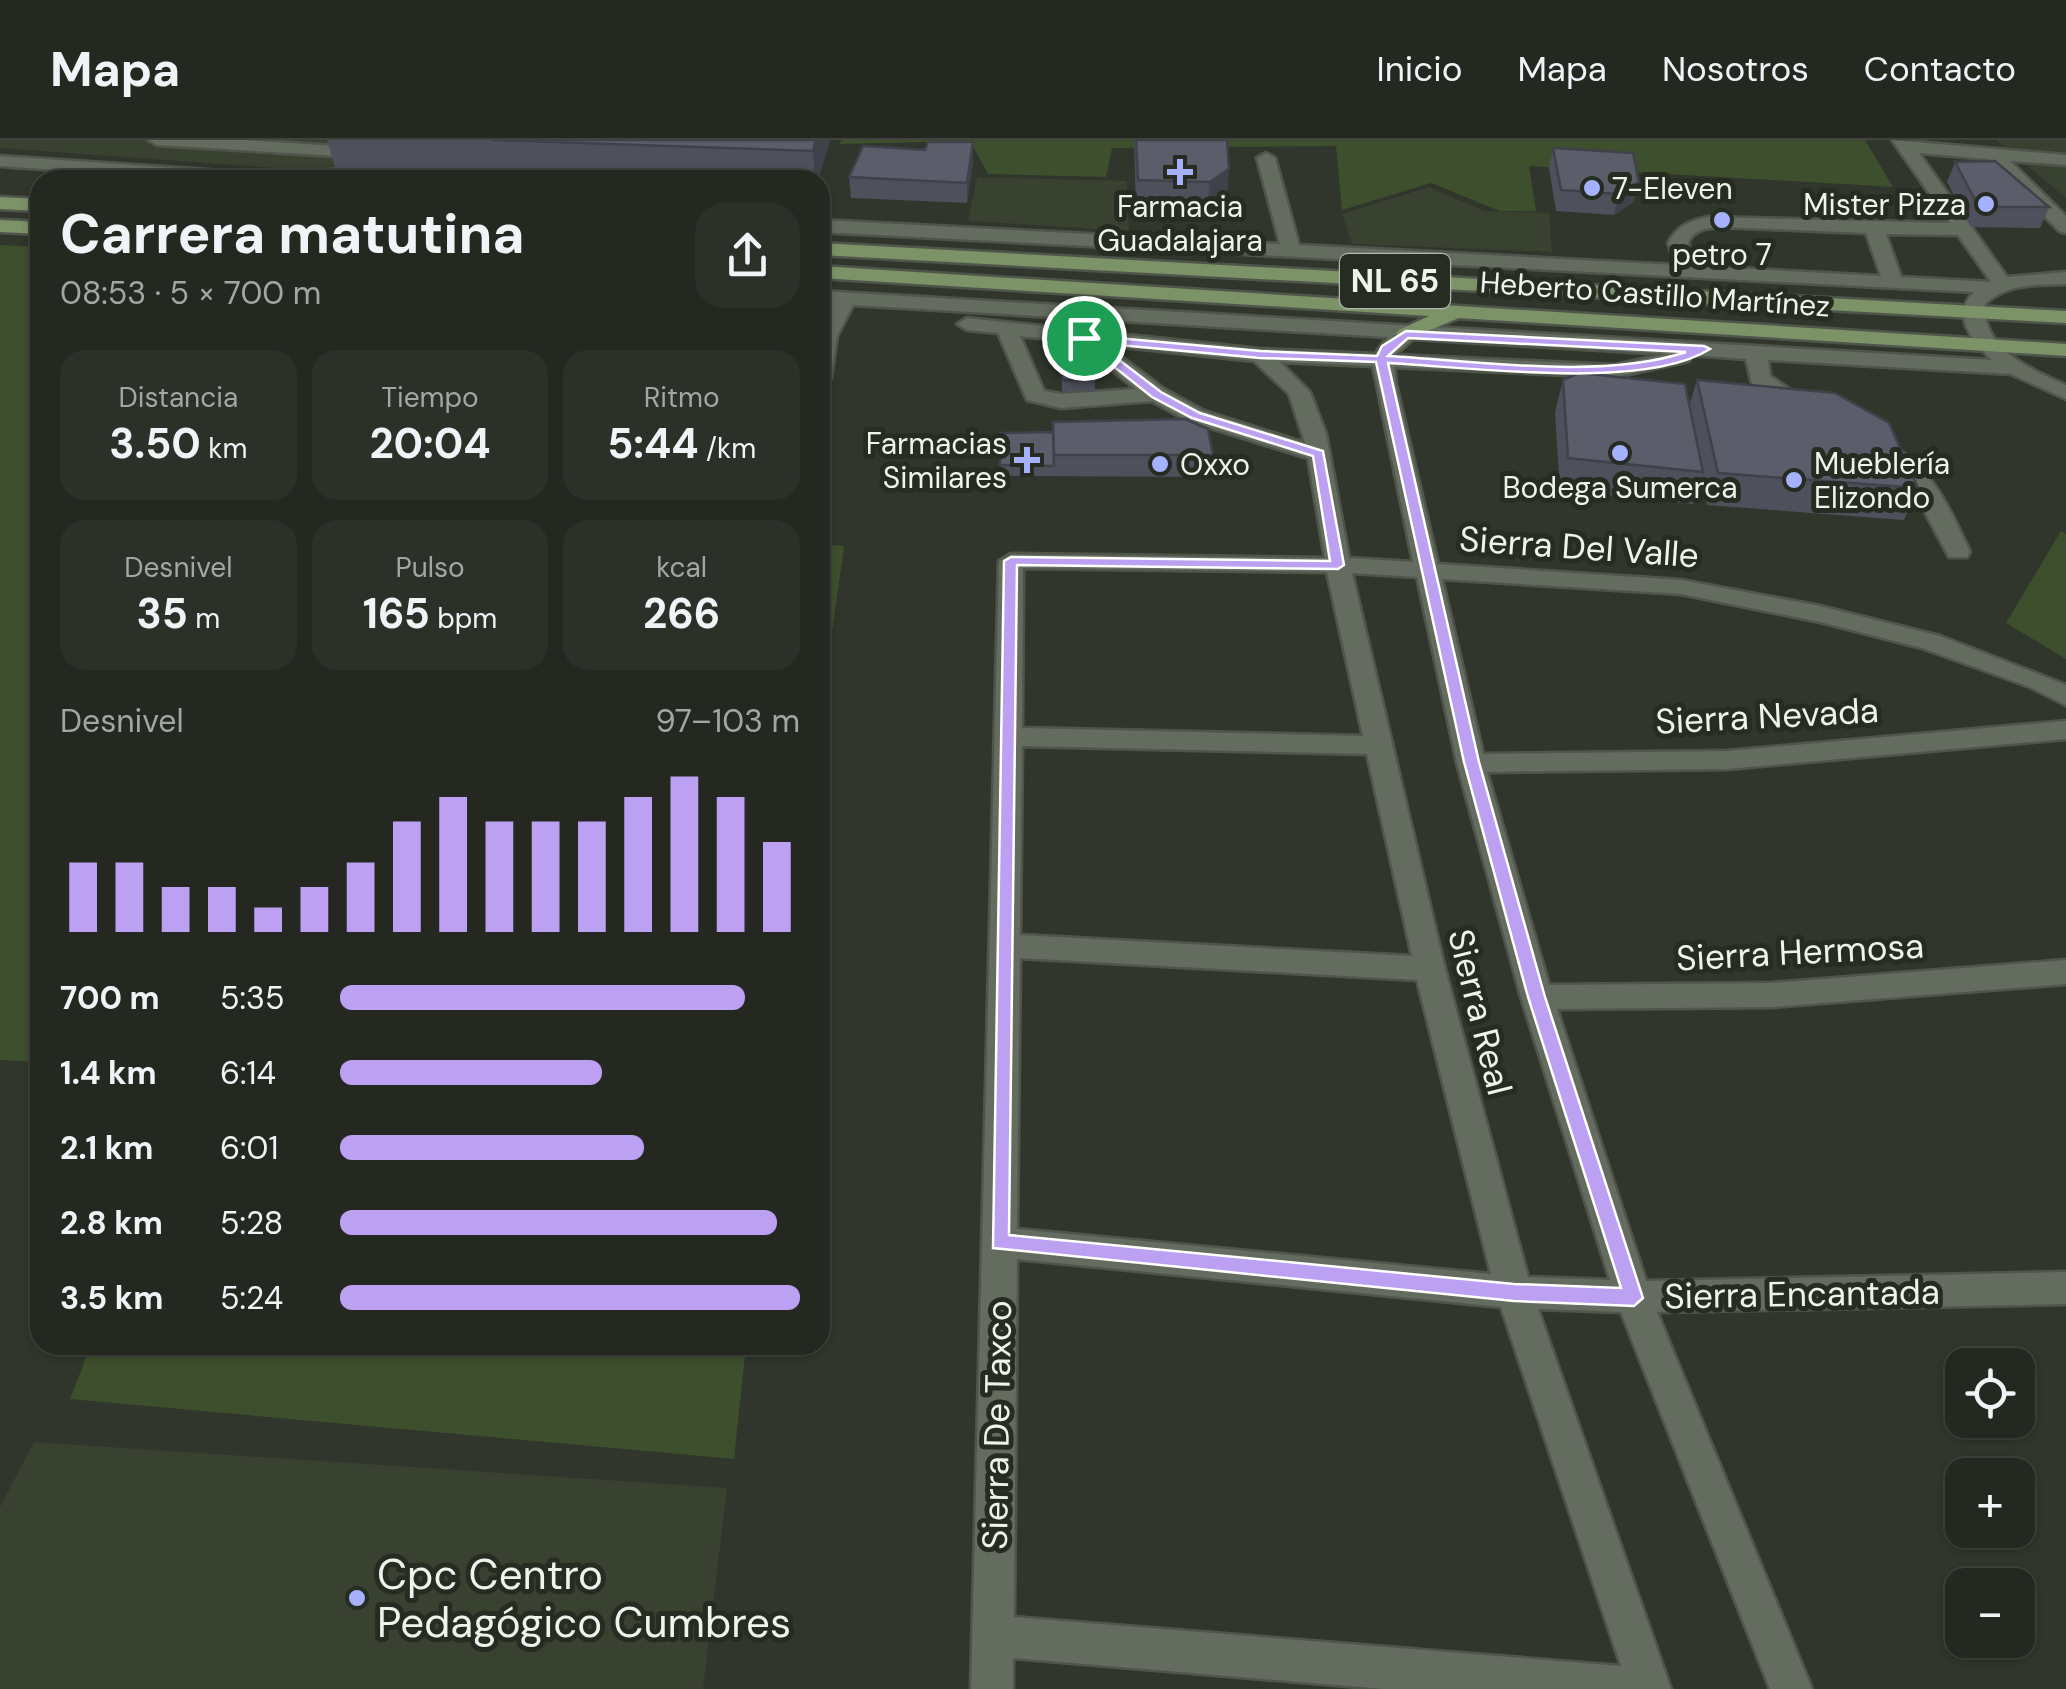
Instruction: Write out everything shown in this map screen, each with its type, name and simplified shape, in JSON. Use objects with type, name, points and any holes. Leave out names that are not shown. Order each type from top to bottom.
[{"type":"main road","points":[[0,202],[30,204]]},
{"type":"main road","points":[[0,226],[30,228]]},
{"type":"main road","name":"Heberto Castillo Martínez","points":[[830,251],[2066,317]]},
{"type":"main road","name":"Heberto Castillo Martínez","points":[[830,273],[2066,350]]},
{"type":"main road","points":[[1406,334],[1457,312]]},
{"type":"street","points":[[157,140],[436,148],[454,157]]},
{"type":"street","points":[[1978,140],[2066,227]]},
{"type":"street","points":[[177,170],[206,141]]},
{"type":"street","points":[[1904,144],[2066,160]]},
{"type":"street","points":[[1904,144],[1964,229],[1994,285]]},
{"type":"street","points":[[348,170],[436,148]]},
{"type":"street","points":[[1266,158],[1291,250]]},
{"type":"street","points":[[0,161],[96,170]]},
{"type":"street","points":[[0,177],[30,179]]},
{"type":"street","points":[[1688,270],[1678,242],[1687,229],[1721,220],[1964,229]]},
{"type":"street","points":[[830,226],[1893,281],[1994,285],[2066,278]]},
{"type":"street","points":[[1874,228],[1893,281]]},
{"type":"street","points":[[911,230],[884,268],[895,302],[932,316],[1007,330],[1260,354],[1615,371],[1660,364],[1704,349]]},
{"type":"street","points":[[1994,285],[1972,301],[1970,310],[1972,323],[1986,345],[2010,368],[2066,393]]},
{"type":"street","points":[[830,297],[2010,368]]},
{"type":"street","points":[[830,326],[846,299]]},
{"type":"street","points":[[1007,330],[1035,395],[1062,401],[1156,394]]},
{"type":"street","points":[[1381,359],[1386,348],[1406,334]]},
{"type":"street","points":[[1084,338],[1156,394],[1196,416],[1319,454]]},
{"type":"street","points":[[1756,352],[1760,379],[1833,423]]},
{"type":"street","name":"Sierra Real","points":[[1260,354],[1299,392],[1319,454],[1338,565],[1430,969],[1514,1292],[1650,1689]]},
{"type":"street","name":"Sierra Real","points":[[1381,359],[1472,762],[1537,997],[1634,1298],[1792,1689]]},
{"type":"street","points":[[1866,442],[1898,461],[1934,500],[1958,552]]},
{"type":"street","name":"Sierra Del Valle","points":[[1011,561],[1338,565],[1681,587],[1932,642],[2039,681],[2066,696]]},
{"type":"street","name":"Sierra De Taxco","points":[[992,1689],[1011,561]]},
{"type":"street","name":"Sierra Nevada","points":[[1472,762],[1727,760],[2066,730]]},
{"type":"street","points":[[1008,737],[1380,745]]},
{"type":"street","points":[[1005,946],[1430,969]]},
{"type":"street","name":"Sierra Hermosa","points":[[1537,997],[1772,995],[2066,972]]},
{"type":"street","name":"Sierra Encantada","points":[[1000,1242],[1514,1292],[1634,1298],[2066,1288]]},
{"type":"street","points":[[993,1636],[1641,1689]]},
{"type":"shaded area","points":[[0,140],[351,140],[331,170],[0,148]]},
{"type":"shaded area","points":[[1996,140],[2066,140],[2066,198]]},
{"type":"shaded area","points":[[977,177],[1127,181],[1129,231],[968,221]]},
{"type":"shaded area","points":[[1429,187],[1484,211],[1549,213],[1552,252],[1352,244],[1342,214]]},
{"type":"shaded area","name":"Cpc Centro Pedagógico Cumbres","points":[[34,1442],[727,1488],[703,1689],[0,1689],[0,1507]]},
{"type":"green space","points":[[842,140],[1865,140],[1893,187],[1529,166],[1536,211],[1500,211],[1431,183],[1342,210],[1336,146],[1112,148],[1106,177],[988,174],[970,141],[839,144]]},
{"type":"green space","points":[[0,245],[30,246],[30,1062],[0,1060]]},
{"type":"green space","points":[[2061,531],[2066,534],[2066,659],[2006,623]]},
{"type":"green space","points":[[830,545],[844,546],[830,647]]},
{"type":"green space","points":[[87,1355],[745,1355],[734,1459],[70,1399]]},
{"type":"building","points":[[492,140],[816,140],[813,151]]},
{"type":"building","points":[[1136,140],[1227,140],[1229,169],[1210,182],[1138,180]]},
{"type":"building","points":[[928,142],[973,142],[967,183],[849,177],[863,146],[925,150]]},
{"type":"building","points":[[1553,148],[1633,153],[1639,182],[1619,194],[1561,190]]},
{"type":"building","points":[[1995,161],[2049,207],[1979,207],[1955,162]]},
{"type":"building","points":[[1095,360],[1095,380],[1062,380],[1062,361]]},
{"type":"building","points":[[1579,373],[1685,384],[1703,472],[1568,458],[1563,380]]},
{"type":"building","points":[[1697,380],[1835,393],[1889,423],[1918,488],[1718,473]]},
{"type":"building","points":[[1185,419],[1208,429],[1213,455],[1054,455],[1053,422]]},
{"type":"building","name":"Farmacias Similares","points":[[1053,432],[1054,466],[1000,465],[1000,433]]},
{"type":"place","name":"Farmacia Guadalajara","points":[[1180,172]]},
{"type":"place","name":"7-Eleven","points":[[1592,188]]},
{"type":"place","name":"Mister Pizza","points":[[1986,204]]},
{"type":"place","name":"petro 7","points":[[1722,220]]},
{"type":"place","name":"Bodega Sumerca","points":[[1620,453]]},
{"type":"place","name":"Farmacias Similares","points":[[1027,460]]},
{"type":"place","name":"Oxxo","points":[[1160,464]]},
{"type":"place","name":"Mueblería Elizondo","points":[[1794,480]]},
{"type":"place","name":"Cpc Centro Pedagógico Cumbres","points":[[357,1598]]},
{"type":"route","points":[[1084,338],[1156,394],[1196,416],[1319,454],[1338,565],[1030,558],[1011,561],[1000,1242],[1514,1292],[1634,1298],[1537,997],[1472,762],[1381,359],[1615,371],[1660,364],[1704,349],[1406,334],[1386,348],[1381,359],[1260,354],[1084,338]]}]
